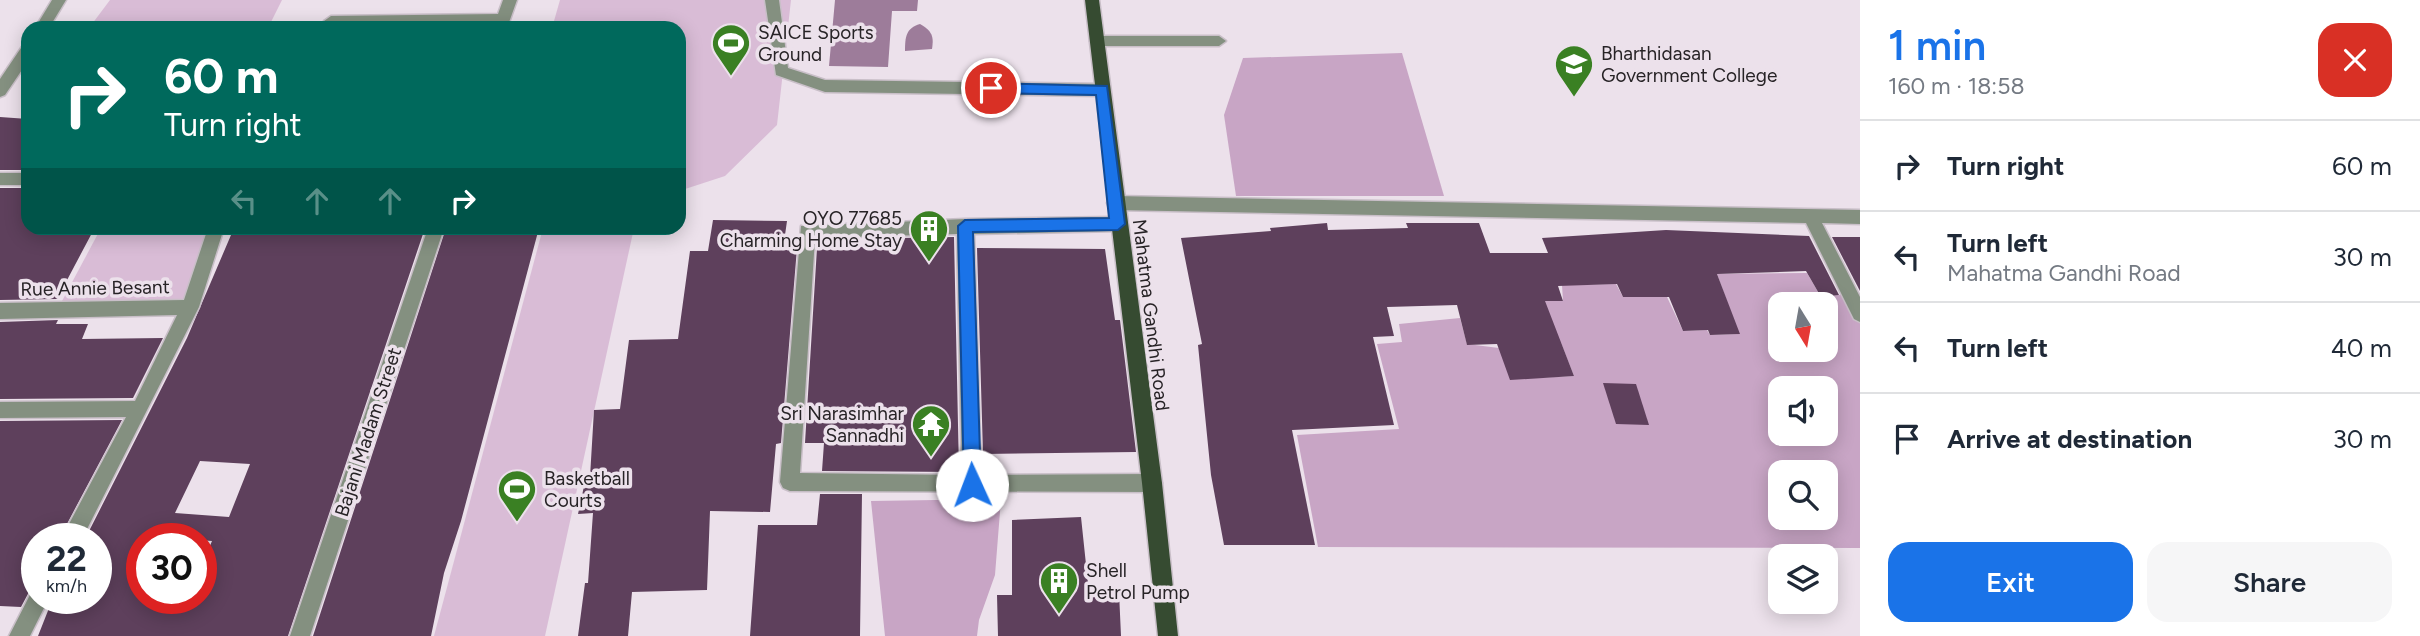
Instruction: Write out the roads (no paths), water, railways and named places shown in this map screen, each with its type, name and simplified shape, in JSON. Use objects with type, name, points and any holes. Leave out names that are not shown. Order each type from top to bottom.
[{"type":"main road","name":"Mahatma Gandhi Road","points":[[1092,0],[1115,203],[1152,483],[1168,636]]},
{"type":"street","points":[[46,21],[59,0]]},
{"type":"street","points":[[502,21],[510,0]]},
{"type":"street","points":[[772,0],[781,71],[825,86],[1102,90]]},
{"type":"street","points":[[331,20],[388,21]]},
{"type":"street","points":[[1097,41],[1219,41]]},
{"type":"street","points":[[0,91],[21,60]]},
{"type":"street","points":[[0,179],[21,179]]},
{"type":"street","points":[[1115,203],[1860,217]]},
{"type":"street","points":[[1811,217],[1860,314]]},
{"type":"street","points":[[1118,224],[807,231],[790,482],[972,485],[1152,483]]},
{"type":"street","points":[[965,226],[972,485]]},
{"type":"street","points":[[80,523],[141,409],[190,307],[214,235]]},
{"type":"street","name":"Bajani Madam Street","points":[[300,636],[434,235]]},
{"type":"street","name":"Rue Annie Besant","points":[[0,311],[190,307]]},
{"type":"street","points":[[0,410],[141,409]]},
{"type":"street","points":[[19,636],[31,614]]},
{"type":"place","name":"SAICE Sports Ground","points":[[731,77]]},
{"type":"place","name":"Bharthidasan Government College","points":[[1574,98]]},
{"type":"place","name":"OYO 77685 Charming Home Stay","points":[[929,263]]},
{"type":"place","name":"Sri Narasimhar Sannadhi","points":[[931,458]]},
{"type":"place","name":"Basketball Courts","points":[[517,523]]},
{"type":"place","name":"Shell Petrol Pump","points":[[1059,615]]}]
